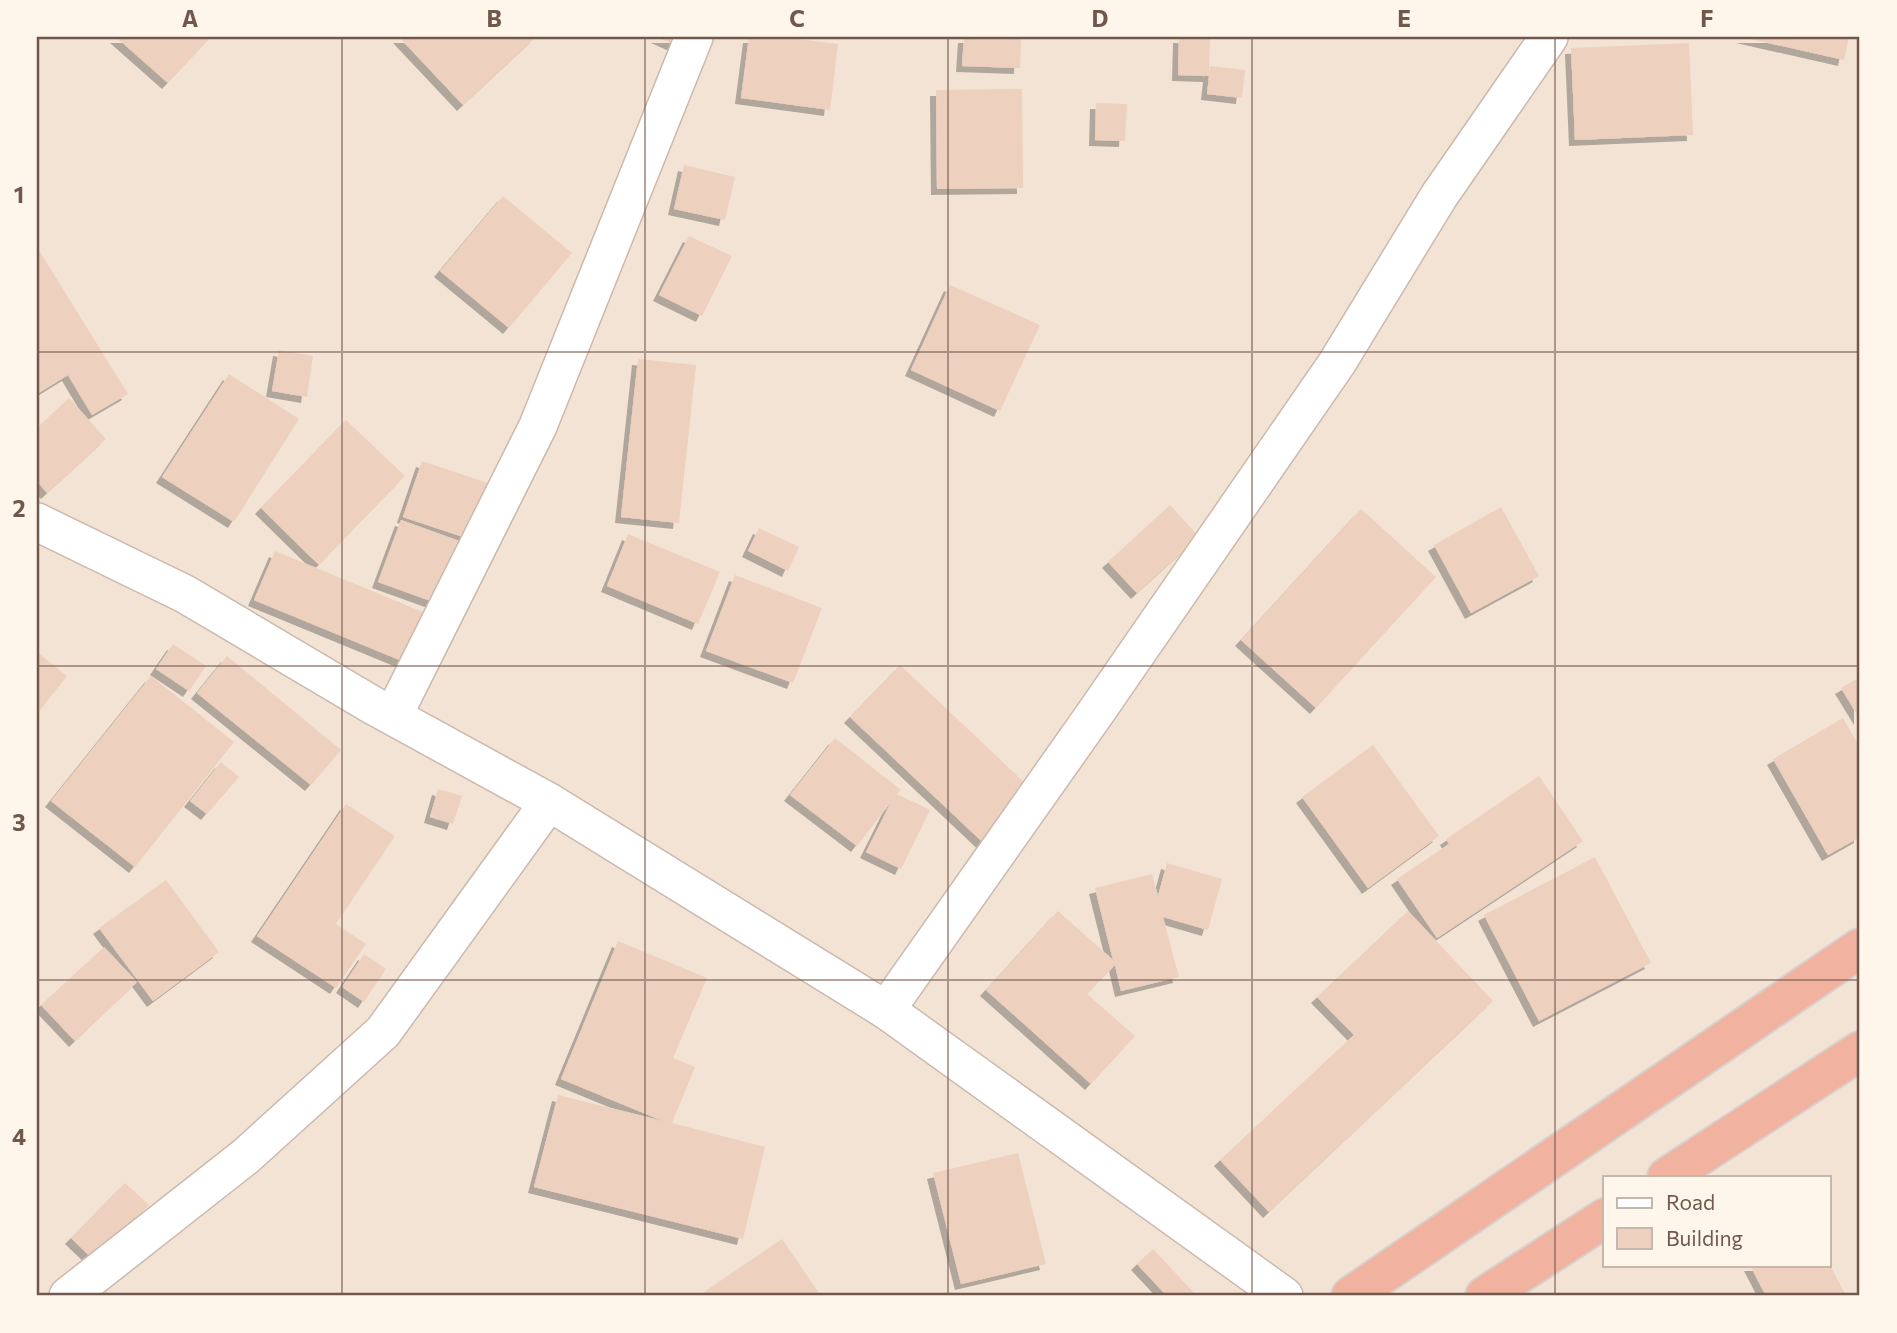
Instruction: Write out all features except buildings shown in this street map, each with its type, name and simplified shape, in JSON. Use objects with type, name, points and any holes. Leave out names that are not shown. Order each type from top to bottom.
[{"type":"highway","points":[[1351,1296],[1860,948]]},
{"type":"highway","points":[[1669,1176],[1860,1051]]},
{"type":"highway","points":[[1485,1296],[1603,1219]]},
{"type":"street","points":[[393,716],[538,426],[694,37]]},
{"type":"street","points":[[886,1010],[1086,727],[1337,363],[1439,196],[1549,37]]},
{"type":"street","points":[[37,522],[185,594],[393,716],[549,802],[886,1010],[1284,1296]]},
{"type":"street","points":[[68,1296],[246,1156],[383,1032],[549,802]]},
{"type":"shaded area","points":[[37,37],[1860,37],[1860,1296],[37,1296]]}]
